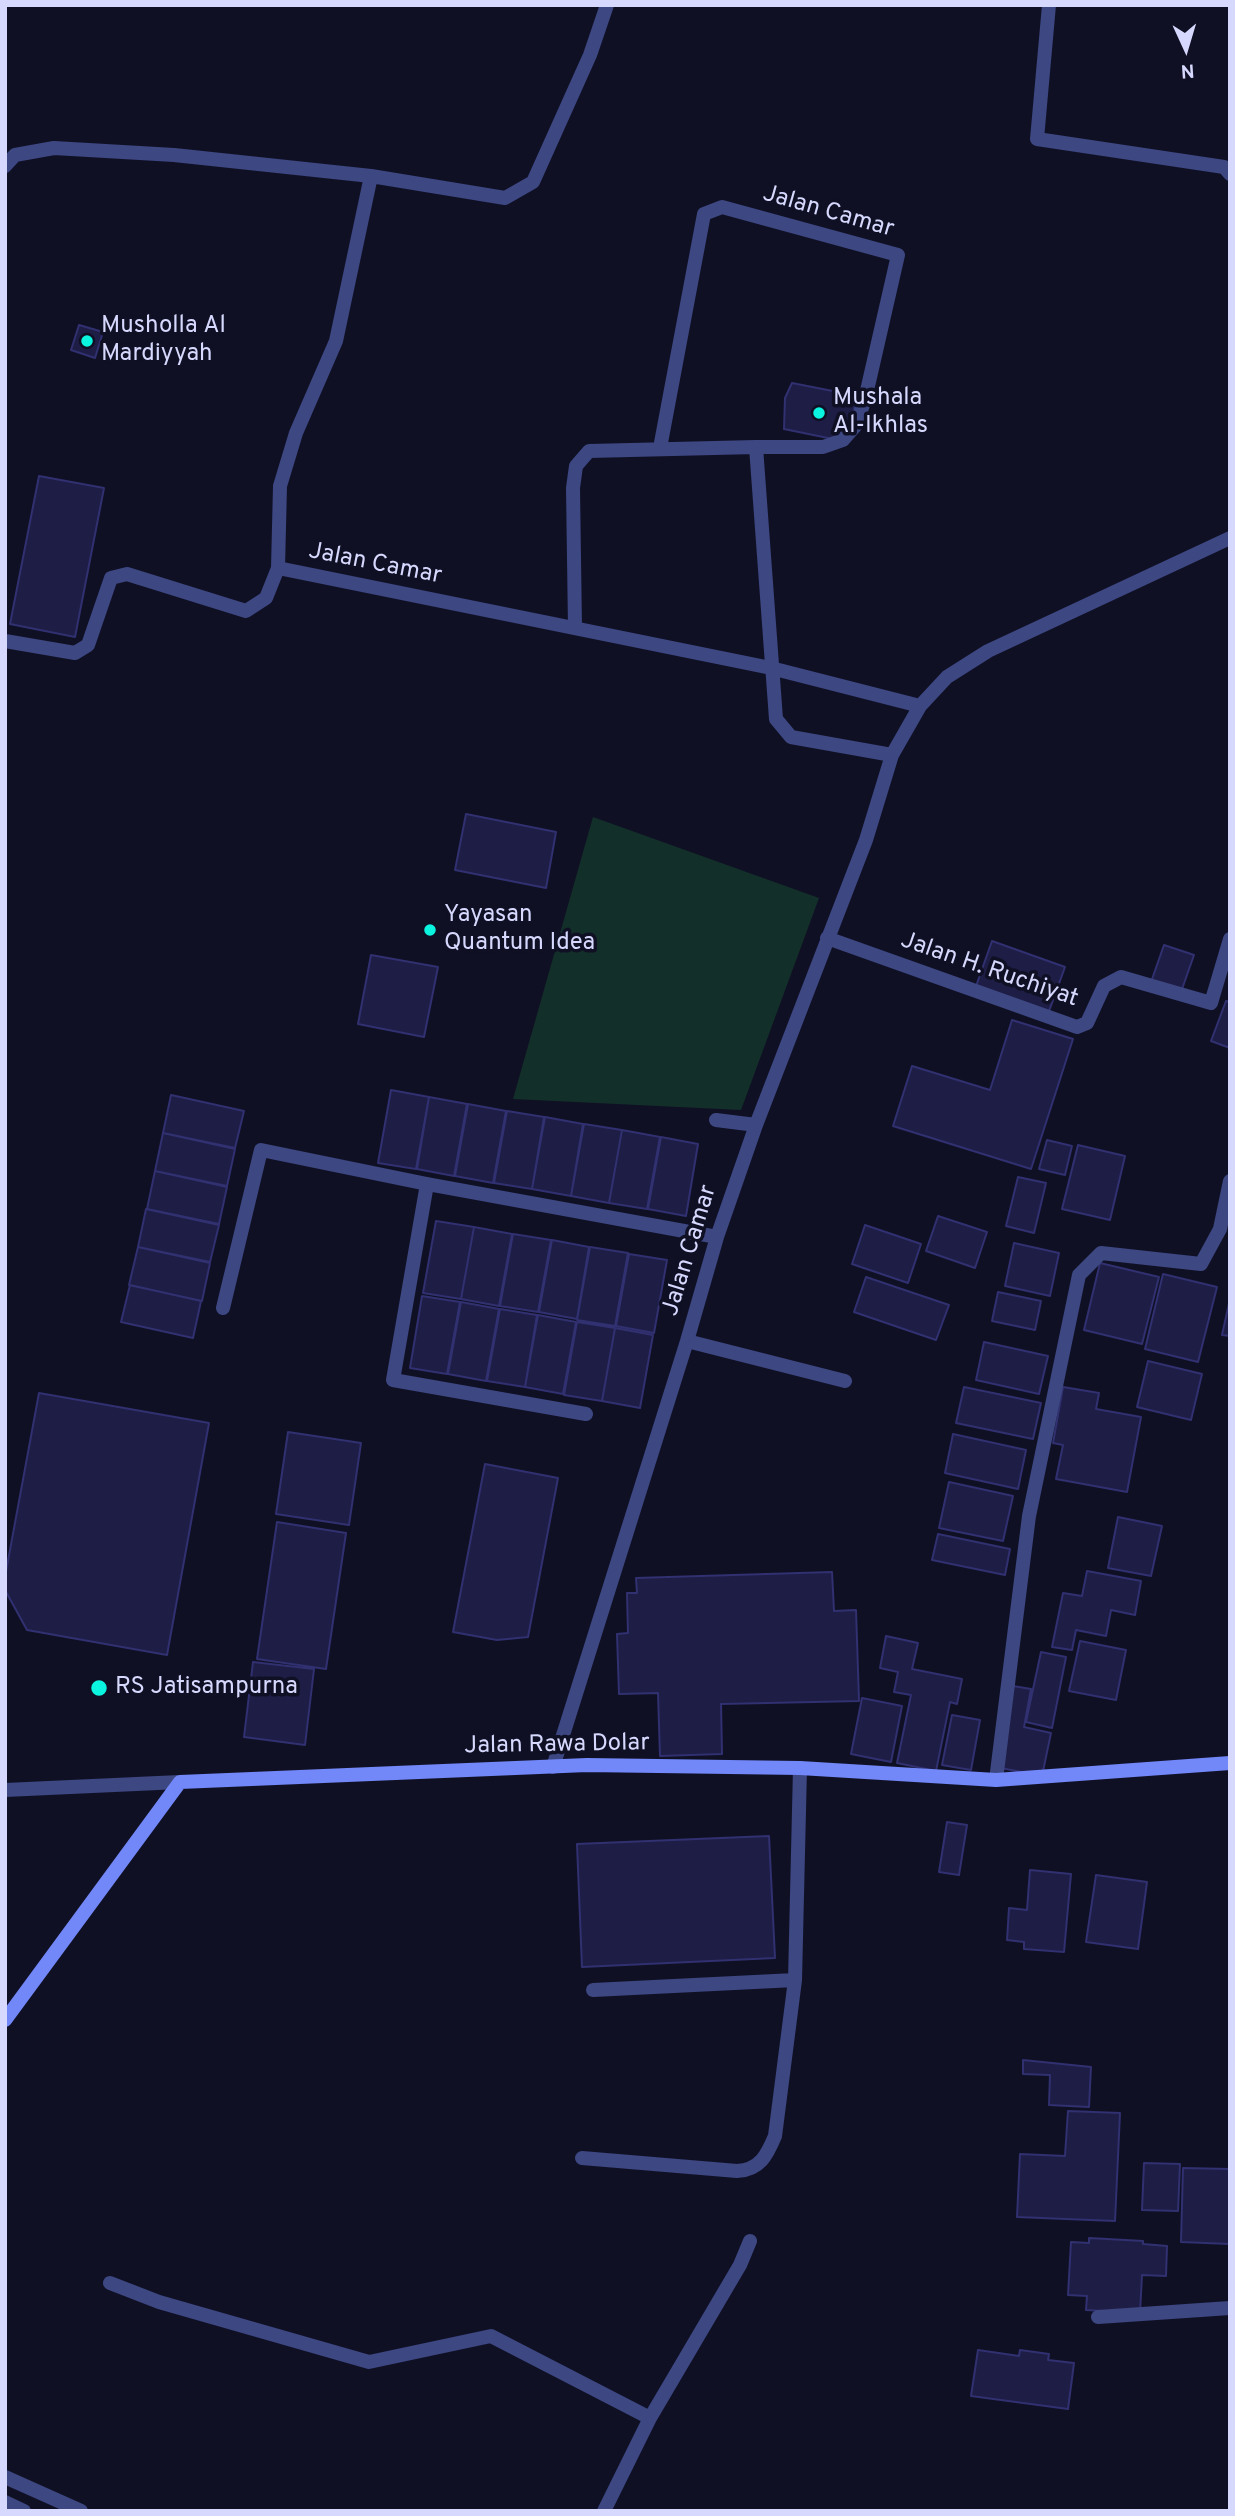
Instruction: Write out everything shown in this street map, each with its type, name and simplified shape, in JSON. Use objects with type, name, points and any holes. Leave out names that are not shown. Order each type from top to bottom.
[{"type":"street","points":[[5,166],[15,155],[54,148],[174,155],[371,176],[505,198],[533,182],[590,55],[607,5]]},
{"type":"street","points":[[1049,5],[1037,139],[1224,167],[1230,174]]},
{"type":"street","name":"Jalan Camar","points":[[371,176],[336,341],[296,433],[280,486],[278,568],[771,668],[920,706]]},
{"type":"street","name":"Jalan Camar","points":[[575,628],[573,488],[576,466],[589,451],[822,447],[843,440],[857,424],[866,395],[898,254],[722,207],[704,214],[660,448]]},
{"type":"street","points":[[757,447],[776,719],[791,737],[892,755]]},
{"type":"street","name":"Jalan Camar","points":[[553,1767],[717,1237],[756,1125],[866,840],[892,755],[920,706],[947,677],[988,651],[1230,538]]},
{"type":"street","points":[[5,641],[75,653],[88,645],[111,578],[127,574],[246,611],[266,598],[278,568]]},
{"type":"street","name":"Jalan H. Ruchiyat","points":[[827,938],[1077,1027],[1087,1023],[1104,986],[1121,977],[1211,1003],[1230,939]]},
{"type":"street","points":[[716,1120],[756,1125]]},
{"type":"street","points":[[223,1308],[261,1150],[427,1184],[717,1237]]},
{"type":"street","points":[[996,1780],[1029,1516],[1079,1275],[1101,1253],[1201,1264],[1220,1229],[1230,1181]]},
{"type":"street","points":[[427,1184],[393,1380],[586,1414]]},
{"type":"street","points":[[687,1341],[845,1381]]},
{"type":"street","name":"Jalan Rawa Dolar","points":[[180,1782],[587,1765],[800,1768],[996,1780],[1230,1763]]},
{"type":"street","points":[[582,2158],[737,2171],[754,2168],[766,2157],[775,2136],[795,1980],[800,1768]]},
{"type":"street","points":[[5,1790],[180,1782]]},
{"type":"street","points":[[5,2020],[180,1782]]},
{"type":"street","points":[[593,1990],[795,1980]]},
{"type":"street","points":[[604,2511],[650,2418],[740,2265],[750,2241]]},
{"type":"street","points":[[110,2283],[159,2302],[369,2362],[491,2336],[650,2418]]},
{"type":"street","points":[[1098,2317],[1230,2308]]},
{"type":"street","points":[[5,2477],[81,2511]]},
{"type":"street","points":[[5,2502],[24,2511]]},
{"type":"green space","points":[[593,817],[819,898],[741,1110],[513,1099]]},
{"type":"building","name":"Musholla Al Mardiyyah","points":[[79,325],[103,332],[95,358],[71,350]]},
{"type":"building","name":"Mushala Al-Ikhlas","points":[[792,383],[848,394],[856,399],[851,426],[833,439],[784,429],[785,398]]},
{"type":"building","points":[[39,476],[104,488],[75,637],[10,624]]},
{"type":"building","points":[[466,814],[556,832],[546,888],[455,870]]},
{"type":"building","points":[[992,941],[1065,967],[1048,1014],[975,989]]},
{"type":"building","points":[[1164,945],[1194,955],[1181,992],[1151,982]]},
{"type":"building","points":[[371,955],[438,967],[424,1037],[358,1024]]},
{"type":"building","points":[[1226,1001],[1230,1002],[1230,1048],[1211,1041]]},
{"type":"building","points":[[1012,1020],[1073,1039],[1031,1169],[893,1126],[912,1066],[990,1090]]},
{"type":"building","points":[[391,1090],[429,1097],[416,1169],[378,1163]]},
{"type":"building","points":[[171,1095],[244,1111],[235,1148],[163,1133]]},
{"type":"building","points":[[429,1097],[467,1104],[454,1176],[417,1169]]},
{"type":"building","points":[[468,1104],[506,1111],[493,1183],[455,1176]]},
{"type":"building","points":[[507,1111],[544,1117],[532,1189],[494,1183]]},
{"type":"building","points":[[545,1117],[583,1124],[571,1196],[532,1189]]},
{"type":"building","points":[[584,1124],[622,1130],[609,1203],[571,1196]]},
{"type":"building","points":[[622,1130],[660,1137],[647,1209],[609,1203]]},
{"type":"building","points":[[163,1133],[235,1149],[227,1186],[155,1171]]},
{"type":"building","points":[[661,1137],[698,1144],[686,1216],[648,1209]]},
{"type":"building","points":[[1047,1140],[1072,1146],[1065,1175],[1039,1169]]},
{"type":"building","points":[[1078,1145],[1125,1156],[1110,1220],[1062,1209]]},
{"type":"building","points":[[155,1171],[227,1187],[219,1224],[147,1209]]},
{"type":"building","points":[[1018,1177],[1046,1183],[1034,1233],[1006,1226]]},
{"type":"building","points":[[146,1209],[219,1225],[210,1262],[138,1247]]},
{"type":"building","points":[[938,1216],[987,1232],[975,1268],[926,1251]]},
{"type":"building","points":[[436,1221],[474,1227],[461,1299],[423,1293]]},
{"type":"building","points":[[865,1225],[921,1244],[908,1283],[852,1264]]},
{"type":"building","points":[[474,1227],[512,1234],[499,1306],[461,1299]]},
{"type":"building","points":[[513,1234],[551,1240],[538,1312],[500,1306]]},
{"type":"building","points":[[552,1240],[589,1247],[577,1319],[539,1312]]},
{"type":"building","points":[[1014,1243],[1059,1253],[1050,1296],[1005,1286]]},
{"type":"building","points":[[138,1247],[210,1263],[202,1301],[129,1285]]},
{"type":"building","points":[[590,1247],[628,1253],[615,1326],[577,1320]]},
{"type":"building","points":[[629,1254],[667,1260],[654,1333],[616,1326]]},
{"type":"building","points":[[1100,1263],[1159,1277],[1142,1344],[1084,1330]]},
{"type":"building","points":[[1163,1274],[1217,1287],[1198,1362],[1145,1349]]},
{"type":"building","points":[[866,1277],[949,1305],[936,1340],[854,1312]]},
{"type":"building","points":[[130,1285],[201,1301],[193,1338],[121,1322]]},
{"type":"building","points":[[998,1292],[1041,1301],[1035,1330],[992,1321]]},
{"type":"building","points":[[422,1296],[460,1302],[447,1374],[410,1368]]},
{"type":"building","points":[[1230,1299],[1230,1336],[1222,1335]]},
{"type":"building","points":[[461,1302],[499,1309],[486,1381],[448,1374]]},
{"type":"building","points":[[500,1309],[537,1315],[525,1387],[487,1381]]},
{"type":"building","points":[[538,1315],[576,1322],[563,1394],[525,1387]]},
{"type":"building","points":[[577,1322],[615,1328],[602,1401],[564,1395]]},
{"type":"building","points":[[615,1328],[653,1335],[640,1408],[602,1401]]},
{"type":"building","points":[[984,1342],[1048,1356],[1039,1394],[976,1380]]},
{"type":"building","points":[[1148,1361],[1202,1374],[1191,1420],[1137,1407]]},
{"type":"building","points":[[964,1387],[1041,1403],[1033,1439],[956,1423]]},
{"type":"building","points":[[1063,1387],[1099,1393],[1096,1409],[1141,1417],[1127,1492],[1056,1479],[1063,1445],[1053,1443]]},
{"type":"building","name":"RS Jatisampurna","points":[[39,1393],[209,1423],[167,1655],[27,1630],[5,1590],[5,1577]]},
{"type":"building","points":[[288,1432],[361,1443],[349,1525],[276,1514]]},
{"type":"building","points":[[953,1434],[1026,1450],[1018,1489],[945,1473]]},
{"type":"building","points":[[485,1464],[558,1478],[528,1637],[497,1640],[453,1632]]},
{"type":"building","points":[[949,1482],[1013,1496],[1003,1541],[939,1528]]},
{"type":"building","points":[[1118,1517],[1162,1526],[1151,1576],[1108,1568]]},
{"type":"building","points":[[277,1522],[346,1533],[326,1669],[257,1659]]},
{"type":"building","points":[[938,1534],[1010,1549],[1005,1575],[932,1560]]},
{"type":"building","points":[[1087,1571],[1141,1581],[1135,1615],[1111,1610],[1106,1636],[1076,1630],[1072,1650],[1052,1647],[1063,1593],[1082,1596]]},
{"type":"building","points":[[832,1572],[834,1611],[856,1610],[859,1701],[721,1704],[722,1754],[660,1756],[658,1693],[619,1694],[617,1634],[628,1633],[627,1593],[637,1593],[636,1578]]},
{"type":"building","points":[[886,1636],[918,1643],[912,1669],[962,1679],[957,1704],[950,1702],[936,1771],[897,1763],[911,1695],[894,1692],[898,1672],[880,1668]]},
{"type":"building","points":[[1080,1641],[1126,1650],[1116,1700],[1069,1691]]},
{"type":"building","points":[[1041,1652],[1066,1657],[1052,1728],[1026,1722]]},
{"type":"building","points":[[253,1662],[314,1669],[305,1745],[244,1737]]},
{"type":"building","points":[[1013,1686],[1031,1689],[1024,1727],[1051,1733],[1042,1776],[1001,1768]]},
{"type":"building","points":[[862,1698],[902,1706],[891,1762],[851,1754]]},
{"type":"building","points":[[952,1715],[980,1720],[971,1770],[942,1765]]},
{"type":"building","points":[[947,1822],[967,1825],[959,1875],[939,1872]]},
{"type":"building","points":[[769,1836],[775,1958],[582,1967],[577,1844]]},
{"type":"building","points":[[1030,1870],[1071,1874],[1064,1952],[1024,1949],[1024,1942],[1007,1940],[1009,1908],[1027,1910]]},
{"type":"building","points":[[1096,1875],[1147,1882],[1138,1949],[1086,1942]]},
{"type":"building","points":[[1023,2060],[1091,2067],[1089,2107],[1049,2105],[1050,2075],[1023,2074]]},
{"type":"building","points":[[1068,2111],[1120,2113],[1115,2221],[1017,2217],[1020,2154],[1065,2156]]},
{"type":"building","points":[[1144,2163],[1180,2164],[1178,2211],[1142,2210]]},
{"type":"building","points":[[1183,2168],[1230,2169],[1230,2244],[1181,2242]]},
{"type":"building","points":[[1089,2238],[1143,2241],[1143,2244],[1167,2246],[1166,2276],[1142,2275],[1140,2313],[1086,2310],[1087,2296],[1068,2295],[1071,2242],[1089,2243]]},
{"type":"building","points":[[978,2350],[1019,2356],[1020,2350],[1049,2354],[1048,2360],[1074,2363],[1068,2409],[971,2396]]},
{"type":"place","name":"Musholla Al Mardiyyah","points":[[87,341]]},
{"type":"place","name":"Mushala Al-Ikhlas","points":[[819,413]]},
{"type":"place","name":"Yayasan Quantum Idea","points":[[430,930]]},
{"type":"place","name":"RS Jatisampurna","points":[[99,1688]]}]
